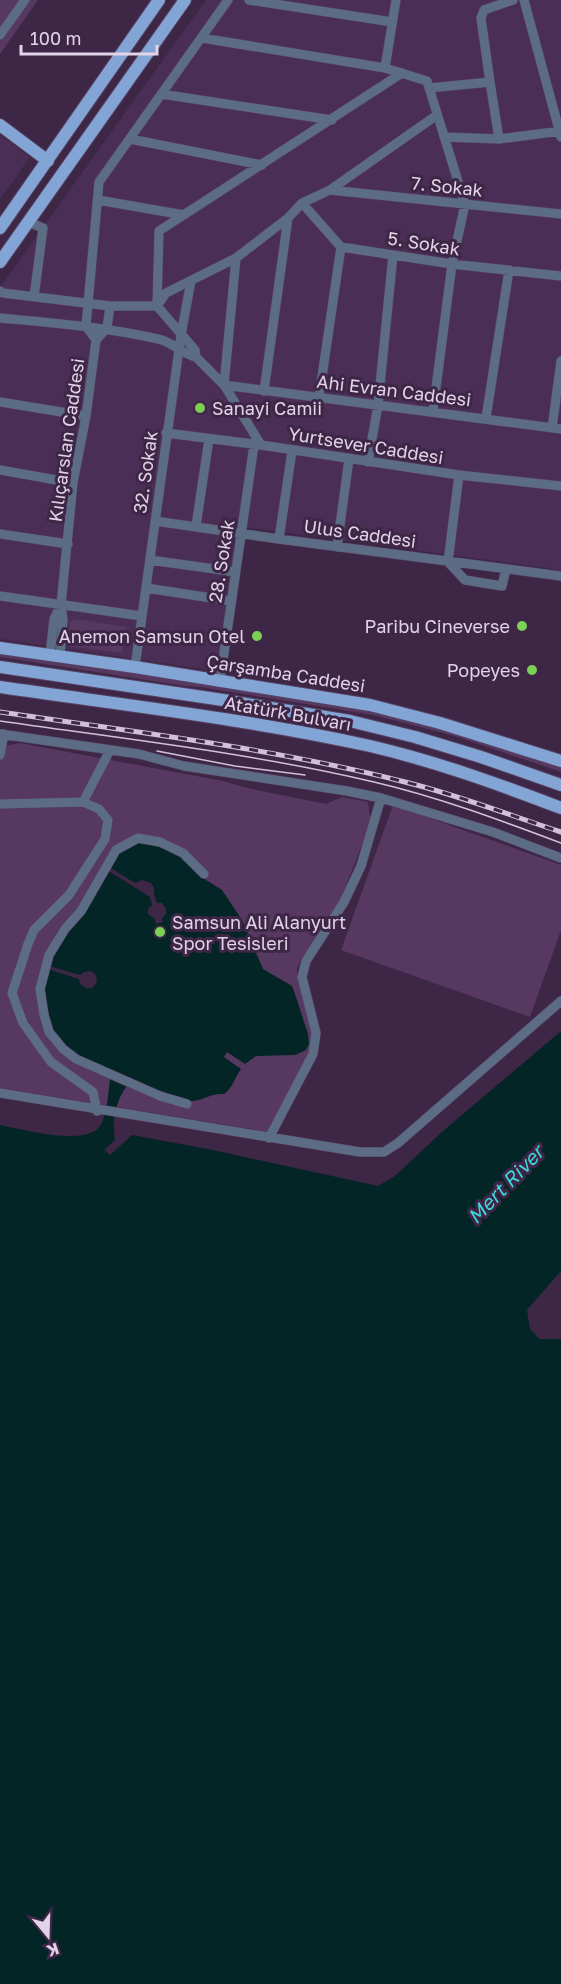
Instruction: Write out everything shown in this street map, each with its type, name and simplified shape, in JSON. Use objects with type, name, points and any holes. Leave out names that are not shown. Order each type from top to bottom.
[{"type":"main road","points":[[0,228],[159,0]]},
{"type":"main road","points":[[0,262],[185,0]]},
{"type":"main road","points":[[2,130],[48,161]]},
{"type":"main road","name":"Çarşamba Caddesi","points":[[0,648],[370,705],[440,723],[561,761]]},
{"type":"main road","name":"Atatürk Bulvarı","points":[[0,667],[350,721],[481,757],[561,785]]},
{"type":"main road","name":"Atatürk Bulvarı","points":[[0,687],[238,722],[371,747],[440,765],[561,808]]},
{"type":"street","points":[[0,35],[25,0]]},
{"type":"street","points":[[86,326],[99,182],[228,0]]},
{"type":"street","points":[[249,0],[392,22]]},
{"type":"street","points":[[385,68],[396,0]]},
{"type":"street","points":[[499,139],[481,18],[484,10],[513,0]]},
{"type":"street","points":[[444,137],[499,139],[560,133],[524,0]]},
{"type":"street","points":[[202,38],[385,68],[427,81],[465,204],[452,264],[433,411]]},
{"type":"street","points":[[196,357],[195,350],[157,306],[159,231],[402,73]]},
{"type":"street","points":[[429,88],[490,82]]},
{"type":"street","points":[[161,94],[332,120]]},
{"type":"street","points":[[157,306],[166,293],[236,258],[288,218],[302,203],[330,190],[437,115]]},
{"type":"street","points":[[130,139],[262,165]]},
{"type":"street","name":"7. Sokak","points":[[330,190],[561,214]]},
{"type":"street","points":[[98,200],[184,214]]},
{"type":"street","points":[[302,203],[341,247],[319,397]]},
{"type":"street","points":[[264,391],[288,218]]},
{"type":"street","points":[[28,222],[43,228],[34,297]]},
{"type":"street","name":"5. Sokak","points":[[341,247],[452,264],[561,276]]},
{"type":"street","points":[[368,462],[378,405],[393,255]]},
{"type":"street","points":[[224,385],[236,258]]},
{"type":"street","points":[[486,418],[509,270]]},
{"type":"street","name":"32. Sokak","points":[[135,667],[166,434],[191,281]]},
{"type":"street","points":[[1,296],[34,297],[110,306],[157,306]]},
{"type":"street","points":[[96,340],[107,328],[110,306]]},
{"type":"street","points":[[0,318],[107,328],[162,339],[189,356],[196,357],[224,385],[258,445]]},
{"type":"street","name":"Kılıçarslan Caddesi","points":[[55,656],[63,620],[61,605],[73,483],[86,416],[96,340],[86,326]]},
{"type":"street","points":[[557,428],[561,361]]},
{"type":"street","name":"Ahi Evran Caddesi","points":[[224,385],[557,428]]},
{"type":"street","points":[[0,402],[86,416]]},
{"type":"street","name":"Yurtsever Caddesi","points":[[166,434],[258,445],[459,475],[561,486]]},
{"type":"street","points":[[196,526],[209,439]]},
{"type":"street","name":"28. Sokak","points":[[220,681],[231,601],[258,445]]},
{"type":"street","points":[[279,539],[292,451]]},
{"type":"street","points":[[337,547],[349,459]]},
{"type":"street","points":[[0,470],[73,483]]},
{"type":"street","points":[[459,475],[448,562],[465,580],[502,586],[506,569]]},
{"type":"street","name":"Ulus Caddesi","points":[[155,521],[561,576]]},
{"type":"street","points":[[0,534],[68,544]]},
{"type":"street","points":[[150,560],[236,572]]},
{"type":"street","points":[[146,588],[231,601]]},
{"type":"street","points":[[0,596],[142,616]]},
{"type":"street","points":[[0,755],[2,734],[139,754],[184,766],[347,790],[493,832],[561,858]]},
{"type":"street","points":[[83,802],[110,750]]},
{"type":"street","points":[[269,1138],[313,1054],[316,1032],[302,977],[306,961],[344,902],[357,875],[381,798]]},
{"type":"street","points":[[0,804],[83,802],[99,809],[108,820],[105,839],[69,895],[34,930],[12,993],[23,1023],[51,1062],[93,1092],[97,1111]]},
{"type":"street","points":[[187,1104],[160,1096],[76,1059],[63,1049],[50,1032],[44,1015],[40,989],[49,955],[65,929],[81,911],[116,850],[138,838],[160,842],[183,854],[204,874]]},
{"type":"street","points":[[0,1094],[360,1152],[384,1152],[398,1143],[561,1001]]},
{"type":"shaded area","points":[[0,0],[38,0],[0,54]]},
{"type":"shaded area","points":[[206,0],[561,0],[561,570],[244,527],[224,672],[0,639],[0,287]]},
{"type":"shaded area","points":[[0,135],[30,157],[0,199]]},
{"type":"shaded area","points":[[75,619],[127,627],[122,653],[67,646],[70,622]]},
{"type":"shaded area","points":[[0,652],[372,710],[456,733],[561,768],[561,772],[455,736],[373,715],[0,657]]},
{"type":"shaded area","name":"Samsun Ali Alanyurt Spor Tesisleri","points":[[20,743],[223,781],[326,804],[342,797],[368,802],[371,823],[338,905],[301,959],[297,969],[314,1034],[312,1052],[269,1132],[0,1088],[0,747]]},
{"type":"shaded area","points":[[393,805],[561,865],[561,930],[530,1017],[341,950]]},
{"type":"water","name":"Mert River","points":[[141,840],[172,850],[182,856],[203,878],[222,890],[242,920],[263,969],[292,986],[308,1034],[309,1044],[306,1050],[295,1055],[256,1056],[245,1064],[227,1052],[224,1057],[241,1069],[231,1086],[224,1094],[196,1101],[177,1099],[132,1080],[122,1093],[116,1108],[115,1140],[104,1150],[110,1155],[132,1135],[378,1186],[395,1176],[443,1131],[561,1031],[561,1271],[527,1310],[530,1329],[539,1339],[561,1339],[561,1984],[0,1984],[0,1125],[37,1133],[68,1136],[93,1132],[100,1126],[108,1100],[110,1071],[73,1054],[52,1030],[43,989],[54,951],[115,856]]},
{"type":"pier","points":[[109,867],[135,883],[142,880],[151,883],[157,903],[162,903],[166,909],[166,914],[162,918],[163,922],[156,924],[155,919],[148,914],[148,909],[152,905],[150,897],[107,870]]},
{"type":"pier","points":[[49,966],[80,975],[91,971],[96,975],[97,982],[92,988],[86,988],[80,984],[79,979],[48,969]]},
{"type":"tram line","points":[[0,721],[188,747],[374,782],[445,802],[561,843]]},
{"type":"tram line","points":[[157,751],[235,766],[305,775]]},
{"type":"railway","points":[[0,712],[254,750],[355,770],[444,793],[561,832]]},
{"type":"place","name":"Sanayi Camii","points":[[200,408]]},
{"type":"place","name":"Paribu Cineverse","points":[[522,626]]},
{"type":"place","name":"Anemon Samsun Otel","points":[[257,636]]},
{"type":"place","name":"Popeyes","points":[[532,670]]},
{"type":"place","name":"Samsun Ali Alanyurt Spor Tesisleri","points":[[160,932]]}]
